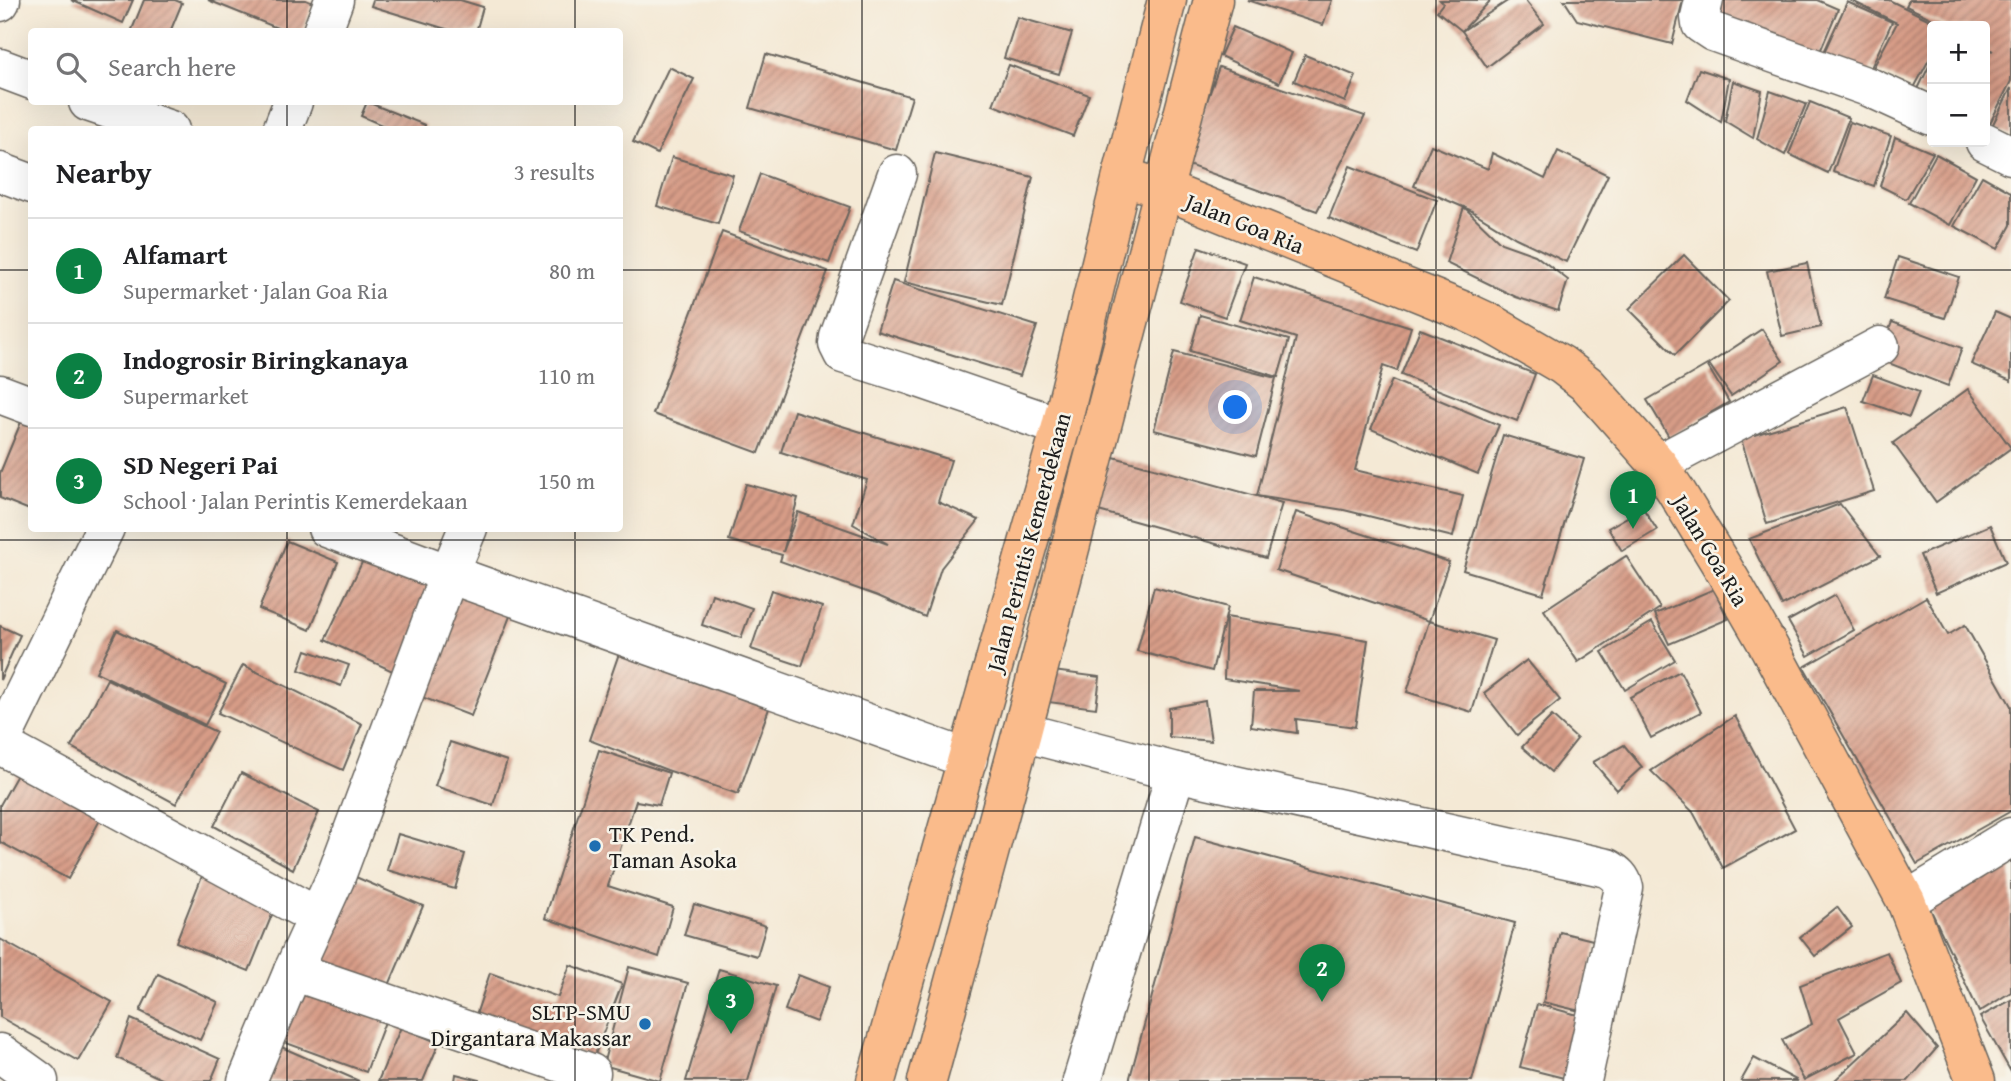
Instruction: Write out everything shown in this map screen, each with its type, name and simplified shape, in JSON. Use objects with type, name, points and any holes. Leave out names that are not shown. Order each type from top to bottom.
[{"type":"main road","name":"Jalan Perintis Kemerdekaan","points":[[876,1081],[1061,427],[1167,0]]},
{"type":"main road","name":"Jalan Perintis Kemerdekaan","points":[[927,1081],[1022,732],[1213,0]]},
{"type":"main road","name":"Jalan Goa Ria","points":[[1122,176],[1165,190],[1490,323],[1562,365],[1588,384],[1658,464],[1744,603],[1906,901],[1976,1081]]},
{"type":"street","points":[[324,28],[334,0]]},
{"type":"street","points":[[1704,0],[1701,24],[1713,32],[1871,88],[1927,114]]},
{"type":"street","points":[[0,68],[28,78]]},
{"type":"street","points":[[97,105],[158,126]]},
{"type":"street","points":[[284,126],[292,105]]},
{"type":"street","points":[[1990,144],[2011,155]]},
{"type":"street","points":[[0,172],[28,182]]},
{"type":"street","points":[[897,174],[839,337],[838,344],[843,354],[1061,427]]},
{"type":"street","points":[[1658,464],[1880,346]]},
{"type":"street","points":[[0,394],[28,404]]},
{"type":"street","points":[[103,532],[0,744],[318,917]]},
{"type":"street","points":[[338,532],[968,759]]},
{"type":"street","points":[[247,1081],[335,879],[466,532]]},
{"type":"street","points":[[1022,732],[1177,772],[1607,868],[1615,872],[1622,880],[1624,888],[1582,1081]]},
{"type":"street","points":[[1082,1081],[1177,772]]},
{"type":"street","points":[[1906,901],[2011,836]]},
{"type":"street","points":[[293,971],[591,1073]]},
{"type":"street","points":[[0,1053],[39,1081]]},
{"type":"building","points":[[71,0],[133,0],[123,23]]},
{"type":"building","points":[[144,0],[175,0],[182,3],[172,28],[133,28]]},
{"type":"building","points":[[208,0],[306,0],[313,3],[304,28],[277,28]]},
{"type":"building","points":[[373,0],[460,0],[483,7],[477,28],[443,28],[371,6]]},
{"type":"building","points":[[1247,0],[1332,0],[1323,25]]},
{"type":"building","points":[[1440,0],[1491,0],[1462,31],[1437,11],[1443,3]]},
{"type":"building","points":[[1509,0],[1525,0],[1544,24],[1487,67],[1462,31]]},
{"type":"building","points":[[1564,0],[1683,0],[1672,44],[1577,20]]},
{"type":"building","points":[[1721,0],[1817,0],[1838,9],[1814,66],[1711,23]]},
{"type":"building","points":[[1850,0],[1889,0],[1932,21],[1927,21],[1927,63],[1914,88],[1873,68],[1897,23]]},
{"type":"building","points":[[1909,0],[2011,0],[2011,81],[1990,123],[1990,50],[1993,51],[1990,49],[1990,21],[1937,21],[1906,6]]},
{"type":"building","points":[[1847,2],[1892,22],[1864,83],[1819,63]]},
{"type":"building","points":[[1017,17],[1072,33],[1059,74],[1004,58]]},
{"type":"building","points":[[1233,27],[1292,53],[1279,83],[1220,56]]},
{"type":"building","points":[[766,54],[912,97],[896,150],[750,108]]},
{"type":"building","points":[[1305,55],[1356,76],[1345,102],[1294,81]]},
{"type":"building","points":[[1009,65],[1089,95],[1073,136],[993,105]]},
{"type":"building","points":[[669,67],[694,79],[657,154],[633,142]]},
{"type":"building","points":[[1219,67],[1365,116],[1317,211],[1185,164]]},
{"type":"building","points":[[1699,69],[1729,79],[1721,122],[1687,100]]},
{"type":"building","points":[[1927,70],[1927,96],[1917,91]]},
{"type":"building","points":[[1733,81],[1762,91],[1753,138],[1725,121]]},
{"type":"building","points":[[2011,88],[2011,135],[1992,126]]},
{"type":"building","points":[[1770,91],[1806,104],[1785,155],[1757,139]]},
{"type":"building","points":[[1810,102],[1849,118],[1828,173],[1789,154]]},
{"type":"building","points":[[366,105],[375,105],[425,125],[384,126],[361,116]]},
{"type":"building","points":[[1850,122],[1891,136],[1874,186],[1833,172]]},
{"type":"building","points":[[1895,137],[1933,153],[1906,199],[1880,186]]},
{"type":"building","points":[[1431,145],[1488,169],[1492,153],[1545,179],[1558,151],[1608,175],[1566,262],[1516,238],[1470,210],[1414,186]]},
{"type":"building","points":[[935,153],[1033,177],[1002,305],[904,282]]},
{"type":"building","points":[[1936,154],[1976,176],[1950,225],[1909,203]]},
{"type":"building","points":[[672,157],[733,175],[718,224],[657,206]]},
{"type":"building","points":[[1350,166],[1437,200],[1416,253],[1329,218]]},
{"type":"building","points":[[760,174],[850,207],[829,263],[739,231]]},
{"type":"building","points":[[1982,176],[2011,192],[2011,225],[1998,249],[1954,226]]},
{"type":"building","points":[[1464,207],[1501,243],[1535,255],[1568,280],[1558,311],[1516,297],[1446,263]]},
{"type":"building","points":[[722,232],[828,271],[759,453],[653,414]]},
{"type":"building","points":[[1199,247],[1245,263],[1225,317],[1180,301]]},
{"type":"building","points":[[1684,255],[1729,301],[1675,355],[1629,309]]},
{"type":"building","points":[[1898,257],[1959,277],[1945,318],[1884,299]]},
{"type":"building","points":[[1807,263],[1821,327],[1782,336],[1767,271]]},
{"type":"building","points":[[1254,277],[1411,327],[1397,371],[1383,366],[1355,470],[1463,496],[1453,537],[1344,510],[1257,496],[1296,338],[1240,320]]},
{"type":"building","points":[[893,281],[1037,326],[1020,376],[877,331]]},
{"type":"building","points":[[1995,312],[2011,319],[2011,381],[1971,364]]},
{"type":"building","points":[[1200,315],[1289,340],[1278,377],[1190,351]]},
{"type":"building","points":[[1892,322],[1962,348],[1948,386],[1878,359]]},
{"type":"building","points":[[1420,329],[1535,374],[1517,421],[1401,375]]},
{"type":"building","points":[[1762,329],[1783,361],[1731,396],[1709,364]]},
{"type":"building","points":[[1174,352],[1276,378],[1256,456],[1154,430]]},
{"type":"building","points":[[1707,365],[1729,402],[1669,437],[1647,400]]},
{"type":"building","points":[[1873,375],[1919,392],[1909,417],[1863,401]]},
{"type":"building","points":[[1392,380],[1499,425],[1478,474],[1371,429]]},
{"type":"building","points":[[1968,389],[2011,448],[1936,502],[1893,443]]},
{"type":"building","points":[[1847,407],[1874,491],[1767,524],[1741,439]]},
{"type":"building","points":[[794,411],[951,460],[938,502],[979,520],[941,568],[925,617],[878,596],[780,561],[782,555],[729,540],[746,484],[798,498],[783,552],[798,512],[888,544],[853,524],[867,480],[781,452]]},
{"type":"building","points":[[23,417],[28,419],[28,509],[0,498],[0,473]]},
{"type":"building","points":[[1503,435],[1584,459],[1543,594],[1463,570]]},
{"type":"building","points":[[1110,456],[1282,503],[1266,558],[1095,510]]},
{"type":"building","points":[[1840,504],[1880,556],[1782,606],[1749,539]]},
{"type":"building","points":[[1643,508],[1657,530],[1622,551],[1608,528]]},
{"type":"building","points":[[1296,512],[1449,562],[1429,621],[1276,570]]},
{"type":"building","points":[[1990,525],[2006,562],[1936,593],[1920,555]]},
{"type":"building","points":[[287,541],[338,562],[310,630],[259,609]]},
{"type":"building","points":[[365,556],[439,590],[399,674],[325,640]]},
{"type":"building","points":[[1626,556],[1660,608],[1578,662],[1544,610]]},
{"type":"building","points":[[1154,587],[1228,607],[1212,671],[1137,651]]},
{"type":"building","points":[[1714,589],[1728,619],[1669,644],[1655,614]]},
{"type":"building","points":[[771,590],[822,607],[802,666],[751,649]]},
{"type":"building","points":[[460,591],[512,611],[471,716],[419,696]]},
{"type":"building","points":[[712,594],[752,608],[741,638],[702,625]]},
{"type":"building","points":[[1835,595],[1854,630],[1808,656],[1788,621]]},
{"type":"building","points":[[1926,597],[1948,635],[1965,625],[2011,706],[2011,811],[1917,864],[1804,667]]},
{"type":"building","points":[[1226,617],[1368,640],[1355,727],[1296,719],[1297,733],[1251,726],[1254,691],[1300,691],[1224,679]]},
{"type":"building","points":[[1429,621],[1494,640],[1472,712],[1407,692]]},
{"type":"building","points":[[1652,622],[1675,660],[1625,690],[1602,652]]},
{"type":"building","points":[[0,626],[20,635],[0,680]]},
{"type":"building","points":[[117,630],[226,684],[205,725],[96,672]]},
{"type":"building","points":[[624,639],[775,692],[738,794],[589,740]]},
{"type":"building","points":[[306,650],[349,665],[341,686],[299,670]]},
{"type":"building","points":[[1527,660],[1560,700],[1517,735],[1484,693]]},
{"type":"building","points":[[243,665],[362,724],[343,770],[218,713]]},
{"type":"building","points":[[1053,671],[1100,677],[1096,708],[1048,702]]},
{"type":"building","points":[[1680,671],[1701,712],[1651,738],[1630,697]]},
{"type":"building","points":[[107,679],[216,732],[176,804],[71,747]]},
{"type":"building","points":[[1205,701],[1211,741],[1169,737],[1169,708]]},
{"type":"building","points":[[1552,716],[1577,739],[1551,772],[1522,747]]},
{"type":"building","points":[[1735,716],[1795,829],[1723,868],[1693,812],[1651,771]]},
{"type":"building","points":[[450,742],[507,761],[493,805],[435,786]]},
{"type":"building","points":[[1624,745],[1642,767],[1617,790],[1593,762]]},
{"type":"building","name":"TK Pend. Taman Asoka","points":[[599,750],[669,773],[659,805],[636,801],[608,886],[673,907],[659,957],[545,918]]},
{"type":"building","points":[[23,764],[106,809],[68,879],[0,842],[0,805]]},
{"type":"building","points":[[241,773],[319,812],[293,869],[214,826]]},
{"type":"building","points":[[398,834],[465,854],[455,889],[387,870]]},
{"type":"building","points":[[1195,837],[1515,923],[1472,1081],[1129,1081]]},
{"type":"building","points":[[2011,840],[2011,992],[1979,1012],[1927,902]]},
{"type":"building","points":[[204,871],[278,900],[249,971],[176,942]]},
{"type":"building","points":[[351,875],[423,906],[387,990],[316,959]]},
{"type":"building","points":[[694,904],[766,926],[757,956],[684,935]]},
{"type":"building","points":[[1837,907],[1852,927],[1815,956],[1800,937]]},
{"type":"building","points":[[1560,932],[1597,941],[1580,1011],[1543,1002]]},
{"type":"building","points":[[0,939],[112,1002],[78,1061],[0,1017]]},
{"type":"building","points":[[1887,952],[1901,983],[1839,1018],[1857,1053],[1804,1080],[1782,1040],[1812,1024],[1800,985]]},
{"type":"building","points":[[570,965],[622,984],[594,1057],[476,1015],[490,973],[558,997]]},
{"type":"building","name":"SLTP-SMU Dirgantara Makassar","points":[[629,967],[688,983],[660,1081],[603,1065]]},
{"type":"building","points":[[719,969],[776,986],[748,1081],[686,1081]]},
{"type":"building","points":[[158,974],[218,1002],[200,1040],[140,1011]]},
{"type":"building","points":[[798,975],[829,987],[816,1022],[785,1010]]},
{"type":"building","points":[[300,979],[389,1011],[366,1072],[278,1040]]},
{"type":"building","points":[[2011,1000],[2011,1072],[1980,1017]]},
{"type":"building","points":[[1537,1004],[1585,1017],[1568,1079],[1520,1067]]},
{"type":"building","points":[[1907,1013],[1937,1048],[1908,1081],[1834,1081]]},
{"type":"building","points":[[131,1019],[220,1059],[211,1081],[166,1081],[117,1058]]},
{"type":"building","points":[[401,1027],[439,1043],[423,1081],[378,1081]]},
{"type":"building","points":[[279,1046],[359,1081],[263,1081]]},
{"type":"building","points":[[1754,1058],[1798,1081],[1741,1081]]},
{"type":"building","points":[[456,1074],[480,1080],[480,1081],[455,1081]]},
{"type":"place","name":"Alfamart","points":[[1633,529]]},
{"type":"place","name":"TK Pend. Taman Asoka","points":[[595,846]]},
{"type":"place","name":"Indogrosir Biringkanaya","points":[[1322,1002]]},
{"type":"place","name":"SLTP-SMU Dirgantara Makassar","points":[[645,1024]]},
{"type":"place","name":"SD Negeri Pai","points":[[731,1034]]}]
